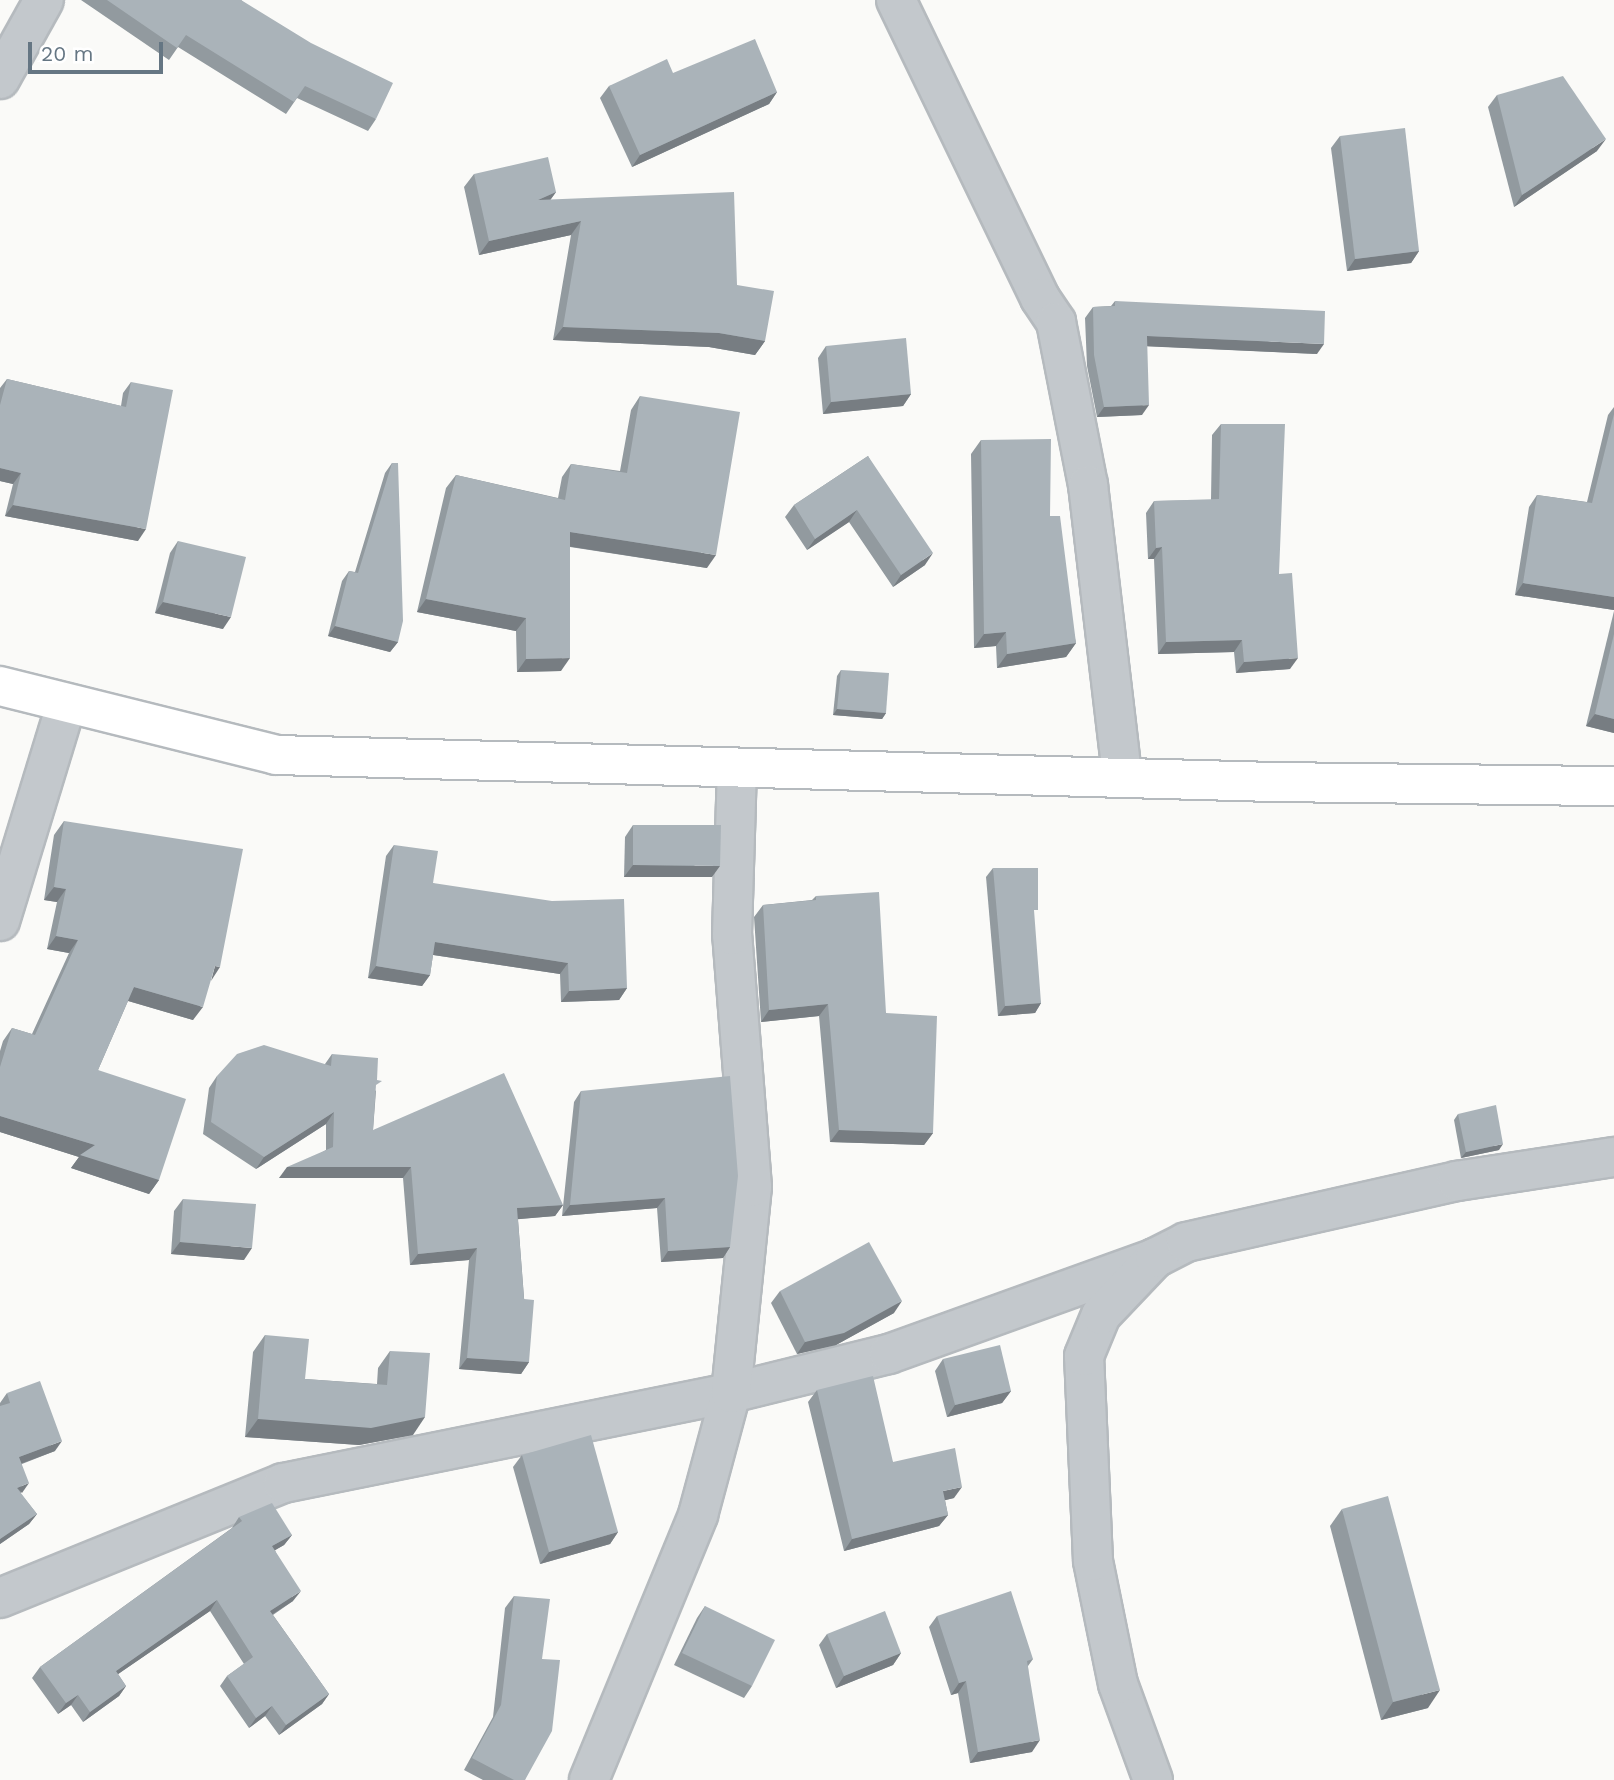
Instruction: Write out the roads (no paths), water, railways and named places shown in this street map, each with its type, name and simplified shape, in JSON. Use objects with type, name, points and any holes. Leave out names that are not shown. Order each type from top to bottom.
[{"type":"main road","points":[[0,686],[66,705],[275,755],[737,769],[1122,775],[1274,782],[1614,786]]},
{"type":"street","points":[[0,79],[44,0]]},
{"type":"street","points":[[896,0],[1027,273],[1056,322],[1088,485],[1122,775]]},
{"type":"street","points":[[0,920],[66,705]]},
{"type":"street","points":[[589,1780],[698,1515],[731,1393],[752,1187],[732,935],[737,769]]},
{"type":"street","points":[[0,1598],[283,1483],[731,1393],[889,1354],[1155,1258],[1186,1242],[1457,1181],[1614,1157]]},
{"type":"street","points":[[1153,1780],[1118,1684],[1093,1561],[1084,1356],[1101,1315],[1155,1258]]}]
